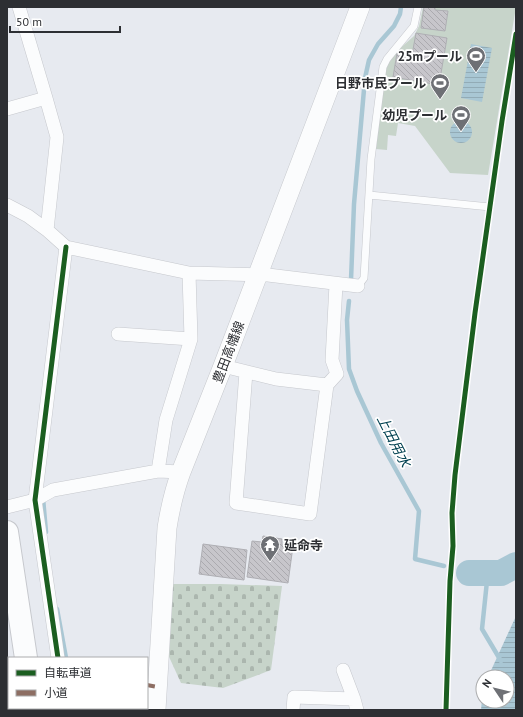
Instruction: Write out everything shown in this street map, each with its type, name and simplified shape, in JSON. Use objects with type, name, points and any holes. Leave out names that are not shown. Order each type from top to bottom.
[{"type":"highway","points":[[7,532],[26,657]]},
{"type":"main road","name":"豊田高幡線","points":[[156,710],[167,528],[170,508],[181,472],[360,7]]},
{"type":"street","points":[[19,7],[57,137],[47,230]]},
{"type":"street","points":[[7,109],[46,98]]},
{"type":"street","points":[[7,205],[28,216],[66,247],[189,273],[268,275],[358,286]]},
{"type":"street","points":[[58,657],[35,500],[66,247]]},
{"type":"street","points":[[158,471],[166,420],[191,339],[189,273]]},
{"type":"street","points":[[246,372],[236,503],[310,514],[327,385],[337,374],[332,360],[336,284]]},
{"type":"street","points":[[118,334],[191,339]]},
{"type":"street","points":[[223,366],[276,379],[327,385]]},
{"type":"street","points":[[7,507],[35,500],[53,490],[158,471],[181,472]]},
{"type":"street","points":[[293,710],[294,697],[356,704],[343,670]]},
{"type":"lane","points":[[358,286],[364,278],[371,159],[383,67],[387,59],[414,26],[418,7]]},
{"type":"lane","points":[[369,195],[490,207]]},
{"type":"green space","name":"日野市民プール","points":[[423,7],[516,7],[488,175],[450,173],[415,126],[398,123],[396,136],[388,135],[387,150],[376,149],[386,66],[397,51],[414,36],[419,26]]},
{"type":"green space","points":[[172,584],[282,586],[271,670],[223,688],[181,683],[165,648]]},
{"type":"water","name":"25mプール","points":[[471,44],[492,48],[482,102],[461,98]]},
{"type":"water","name":"幼児プール","points":[[461,121],[469,124],[472,132],[469,140],[461,143],[453,140],[450,132],[453,124]]},
{"type":"water","points":[[516,616],[516,710],[481,710],[515,709],[515,669],[492,669]]},
{"type":"building","points":[[424,7],[435,7],[435,10],[448,11],[445,31],[421,28]]},
{"type":"building","points":[[416,33],[447,38],[439,85],[393,77],[397,53],[412,55]]},
{"type":"building","name":"延命寺","points":[[263,536],[282,539],[282,545],[293,546],[288,583],[247,577],[252,541],[262,542]]},
{"type":"building","points":[[203,544],[247,550],[244,580],[199,574]]},
{"type":"waterway","name":"上田用水","points":[[351,280],[354,204],[365,78],[369,60],[378,44],[394,26],[400,14],[401,7]]},
{"type":"waterway","name":"上田用水","points":[[349,301],[347,320],[349,369],[357,391],[381,443],[419,511],[415,559],[444,566]]},
{"type":"waterway","points":[[43,498],[46,532]]},
{"type":"waterway","points":[[469,573],[501,573],[516,565]]},
{"type":"waterway","name":"上田用水","points":[[463,571],[487,581],[482,629],[501,661]]},
{"type":"waterway","points":[[57,609],[66,657]]},
{"type":"marked path","points":[[148,685],[157,687]]},
{"type":"cycle path","points":[[446,710],[450,581],[453,546],[452,513],[455,475],[475,313],[502,121],[516,34]]},
{"type":"cycle path","points":[[58,657],[35,500],[66,247]]},
{"type":"place","name":"25mプール","points":[[476,73]]},
{"type":"place","name":"日野市民プール","points":[[440,100]]},
{"type":"place","name":"幼児プール","points":[[461,132]]},
{"type":"place","name":"延命寺","points":[[270,562]]}]
